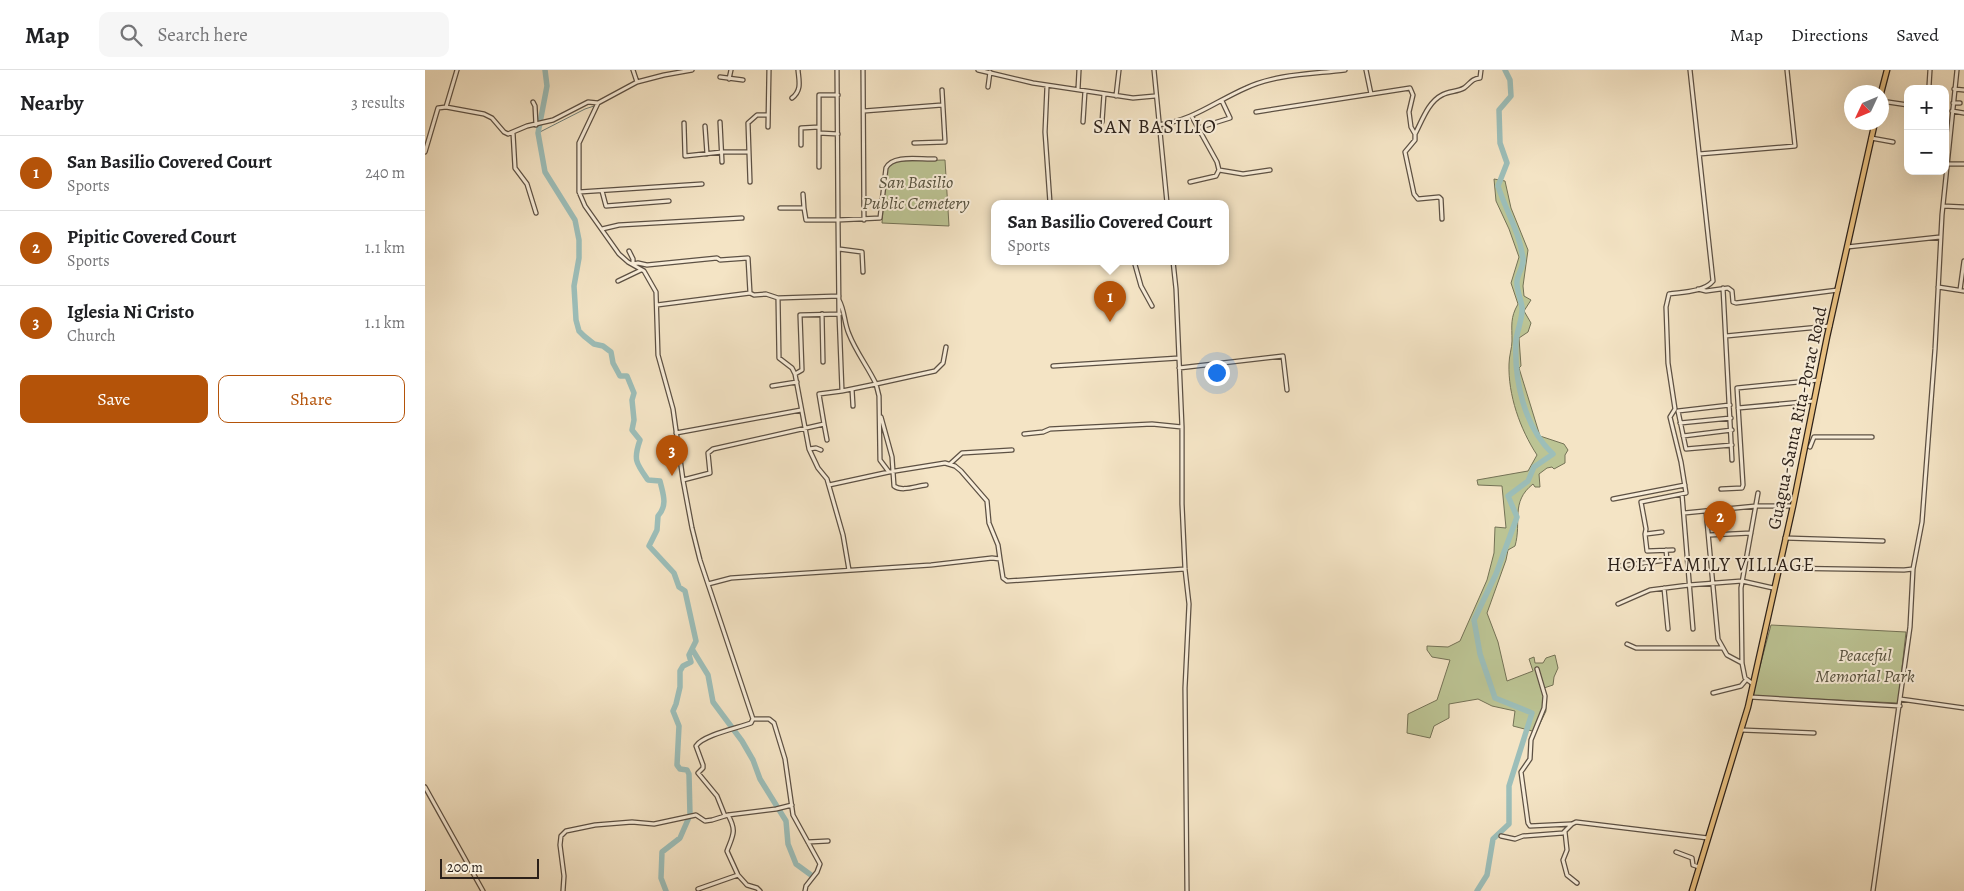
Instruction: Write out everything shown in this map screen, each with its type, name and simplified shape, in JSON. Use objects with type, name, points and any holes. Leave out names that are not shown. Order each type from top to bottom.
[{"type":"main road","points":[[1883,85],[1887,70]]},
{"type":"main road","name":"Guagua-Santa Rita-Porac Road","points":[[1692,891],[1750,697],[1773,588],[1793,506],[1873,130]]},
{"type":"street","points":[[446,107],[457,70]]},
{"type":"street","points":[[633,70],[637,82]]},
{"type":"street","points":[[425,152],[438,108],[446,107],[484,114],[491,118],[504,132],[513,133],[527,126],[547,122],[588,102],[598,103],[637,82],[692,70]]},
{"type":"street","points":[[792,98],[799,89],[798,70]]},
{"type":"street","points":[[837,70],[839,314],[842,391]]},
{"type":"street","points":[[863,70],[864,220]]},
{"type":"street","points":[[977,70],[1047,86],[1138,99],[1155,96]]},
{"type":"street","points":[[1078,90],[1079,70]]},
{"type":"street","points":[[1116,96],[1119,70]]},
{"type":"street","points":[[1154,70],[1155,96],[1167,200]]},
{"type":"street","points":[[1158,125],[1192,117],[1245,88],[1261,82],[1345,70]]},
{"type":"street","points":[[1366,70],[1371,94]]},
{"type":"street","points":[[1415,134],[1424,116],[1437,98],[1444,94],[1459,91],[1472,80],[1480,78],[1481,70]]},
{"type":"street","points":[[1673,550],[1647,551],[1645,534],[1647,529],[1641,502],[1686,493],[1670,417],[1675,409],[1668,364],[1666,307],[1669,294],[1697,289],[1709,285],[1713,281],[1690,70]]},
{"type":"street","points":[[1699,154],[1795,146],[1787,70]]},
{"type":"street","points":[[1929,85],[1930,70]]},
{"type":"street","points":[[1949,151],[1957,70]]},
{"type":"street","points":[[729,79],[731,71]]},
{"type":"street","points":[[768,126],[769,72]]},
{"type":"street","points":[[988,87],[990,72]]},
{"type":"street","points":[[720,77],[743,80]]},
{"type":"street","points":[[1047,86],[1045,132],[1050,200]]},
{"type":"street","points":[[1256,112],[1410,88],[1413,95],[1409,119],[1415,134],[1415,140],[1405,152],[1414,194],[1418,199],[1441,198],[1442,218]]},
{"type":"street","points":[[1955,89],[1964,90]]},
{"type":"street","points":[[914,143],[945,142],[942,90]]},
{"type":"street","points":[[1083,122],[1085,91]]},
{"type":"street","points":[[819,167],[819,94],[838,95]]},
{"type":"street","points":[[1102,122],[1104,94]]},
{"type":"street","points":[[1198,128],[1230,118],[1222,101]]},
{"type":"street","points":[[533,102],[537,125]]},
{"type":"street","points":[[1889,102],[1904,104]]},
{"type":"street","points":[[1953,102],[1960,103]]},
{"type":"street","points":[[598,103],[579,143],[579,192],[585,206],[622,257],[649,277],[655,289],[658,357],[673,409],[683,480],[698,554],[753,719]]},
{"type":"street","points":[[864,111],[942,105]]},
{"type":"street","points":[[1952,111],[1964,113]]},
{"type":"street","points":[[750,182],[749,121],[757,115],[768,115]]},
{"type":"street","points":[[1190,182],[1216,176],[1219,170],[1217,162],[1192,117]]},
{"type":"street","points":[[720,122],[722,162]]},
{"type":"street","points":[[684,123],[685,156],[722,152],[749,152]]},
{"type":"street","points":[[705,126],[707,154]]},
{"type":"street","points":[[801,145],[801,128],[819,127]]},
{"type":"street","points":[[513,133],[515,168],[527,184],[536,212]]},
{"type":"street","points":[[819,133],[838,134]]},
{"type":"street","points":[[1871,138],[1893,142]]},
{"type":"street","points":[[803,194],[806,220],[878,219],[882,217],[886,168],[890,163],[902,160],[935,160]]},
{"type":"street","points":[[1949,164],[1964,164]]},
{"type":"street","points":[[1219,170],[1243,174],[1270,170]]},
{"type":"street","points":[[1873,891],[1910,628],[1913,569],[1922,522],[1939,287],[1940,237],[1947,175]]},
{"type":"street","points":[[579,192],[702,184]]},
{"type":"street","points":[[602,191],[606,206],[669,201]]},
{"type":"street","points":[[1943,206],[1964,207]]},
{"type":"street","points":[[780,208],[804,208]]},
{"type":"street","points":[[602,229],[614,226],[742,218]]},
{"type":"street","points":[[607,237],[614,226]]},
{"type":"street","points":[[1847,247],[1940,237]]},
{"type":"street","points":[[839,249],[862,252],[863,272]]},
{"type":"street","points":[[629,251],[633,264]]},
{"type":"street","points":[[633,264],[638,262],[647,266],[717,258],[720,260],[748,258],[750,293]]},
{"type":"street","points":[[1939,287],[1962,290],[1964,261]]},
{"type":"street","points":[[1135,265],[1141,286],[1152,306]]},
{"type":"street","points":[[1173,265],[1182,427],[1182,504],[1185,569],[1189,604],[1185,688],[1187,891]]},
{"type":"street","points":[[618,281],[641,270]]},
{"type":"street","points":[[1709,285],[1711,290]]},
{"type":"street","points":[[1723,288],[1732,430],[1732,460]]},
{"type":"street","points":[[1697,289],[1706,291],[1728,288],[1732,291],[1733,302],[1736,303],[1839,290]]},
{"type":"street","points":[[657,305],[750,293],[754,295],[766,294],[778,298],[839,298]]},
{"type":"street","points":[[778,298],[779,358],[792,368],[795,374],[809,449],[829,485],[845,543],[849,570]]},
{"type":"street","points":[[839,298],[845,325],[876,384],[880,413],[880,460],[891,472]]},
{"type":"street","points":[[822,314],[823,362]]},
{"type":"street","points":[[795,374],[802,370],[800,315],[843,314]]},
{"type":"street","points":[[1726,336],[1830,326]]},
{"type":"street","points":[[827,440],[819,394],[842,391],[935,371],[943,363],[946,347]]},
{"type":"street","points":[[1179,368],[1283,356],[1287,390]]},
{"type":"street","points":[[1053,366],[1179,358]]},
{"type":"street","points":[[1721,489],[1743,487],[1737,388],[1819,380]]},
{"type":"street","points":[[772,386],[797,382]]},
{"type":"street","points":[[852,389],[853,406]]},
{"type":"street","points":[[1738,408],[1814,401]]},
{"type":"street","points":[[1730,405],[1679,410],[1680,423],[1687,449],[1732,445]]},
{"type":"street","points":[[676,433],[801,410]]},
{"type":"street","points":[[880,413],[892,457],[891,472],[893,485],[898,489],[926,484]]},
{"type":"street","points":[[1680,423],[1731,418]]},
{"type":"street","points":[[683,480],[709,473],[709,450],[824,424]]},
{"type":"street","points":[[1023,434],[1050,430],[1152,424],[1182,427]]},
{"type":"street","points":[[1683,436],[1732,430]]},
{"type":"street","points":[[1810,447],[1814,437],[1872,437]]},
{"type":"street","points":[[809,449],[816,448],[821,450]]},
{"type":"street","points":[[951,464],[962,453],[1012,450]]},
{"type":"street","points":[[829,485],[891,472],[945,463],[951,464],[961,471],[987,501],[989,523],[996,539],[1003,578],[1007,581],[1185,569]]},
{"type":"street","points":[[1613,499],[1685,485]]},
{"type":"street","points":[[1753,684],[1746,680],[1742,663],[1742,581],[1758,493]]},
{"type":"street","points":[[1682,494],[1693,629]]},
{"type":"street","points":[[1684,514],[1757,506],[1793,506]]},
{"type":"street","points":[[1707,511],[1717,635],[1721,648],[1729,657],[1742,663]]},
{"type":"street","points":[[1645,534],[1662,532]]},
{"type":"street","points":[[1710,535],[1751,533]]},
{"type":"street","points":[[1785,538],[1883,541]]},
{"type":"street","points":[[1621,566],[1667,560],[1666,550]]},
{"type":"street","points":[[708,584],[731,578],[931,565],[992,558],[1000,559]]},
{"type":"street","points":[[1778,568],[1913,569]]},
{"type":"street","points":[[1618,604],[1643,592],[1689,585],[1742,581],[1773,588]]},
{"type":"street","points":[[1664,588],[1668,630]]},
{"type":"street","points":[[1627,644],[1636,648],[1721,648]]},
{"type":"street","points":[[1537,669],[1545,696],[1544,708],[1531,740],[1529,759],[1521,772],[1530,826],[1578,823],[1708,838]]},
{"type":"street","points":[[1713,693],[1741,686],[1746,680]]},
{"type":"street","points":[[1750,697],[1900,706]]},
{"type":"street","points":[[1901,699],[1964,708]]},
{"type":"street","points":[[753,719],[769,719],[774,723],[785,760],[793,815],[819,860],[820,864],[817,872],[806,886],[805,891]]},
{"type":"street","points":[[753,719],[751,723],[714,735],[696,746],[703,765],[703,768],[698,773],[717,796],[734,828],[732,841],[727,851],[738,875],[747,885],[760,891]]},
{"type":"street","points":[[1741,730],[1814,733]]},
{"type":"street","points":[[425,787],[483,891]]},
{"type":"street","points":[[563,891],[564,876],[560,845],[561,834],[566,831],[595,825],[632,822],[654,824],[696,815],[705,821],[726,815],[776,809],[792,805]]},
{"type":"street","points":[[1501,836],[1515,839],[1523,836],[1553,835],[1565,832],[1572,824]]},
{"type":"street","points":[[1565,832],[1567,850],[1563,860],[1567,875],[1577,883]]},
{"type":"street","points":[[808,842],[828,841]]},
{"type":"street","points":[[1676,852],[1693,859],[1693,865],[1699,867]]},
{"type":"street","points":[[699,889],[738,875]]},
{"type":"green space","name":"San Basilio Public Cemetery","points":[[945,160],[949,226],[882,223],[886,169],[890,163]]},
{"type":"green space","points":[[1494,179],[1505,181],[1511,208],[1528,250],[1523,286],[1524,296],[1531,300],[1524,311],[1531,323],[1528,332],[1519,338],[1521,366],[1519,368],[1540,436],[1564,444],[1568,450],[1565,455],[1565,463],[1554,469],[1552,467],[1547,468],[1539,474],[1540,487],[1535,487],[1533,484],[1521,498],[1515,546],[1508,550],[1487,613],[1498,642],[1507,681],[1533,671],[1529,659],[1534,657],[1535,663],[1543,663],[1546,658],[1555,655],[1558,668],[1553,685],[1544,688],[1546,711],[1536,732],[1513,726],[1515,711],[1492,706],[1478,699],[1449,704],[1449,718],[1434,726],[1430,738],[1407,733],[1408,714],[1437,700],[1450,660],[1432,657],[1427,650],[1427,646],[1448,647],[1460,641],[1487,580],[1494,553],[1495,527],[1506,528],[1502,486],[1478,485],[1477,480],[1528,471],[1537,455],[1520,423],[1513,400],[1509,376],[1512,322],[1518,304],[1511,283],[1519,257],[1496,201]]},
{"type":"green space","name":"Peaceful Memorial Park","points":[[1771,625],[1906,632],[1898,703],[1752,696]]},
{"type":"waterway","points":[[545,70],[547,86],[538,133],[545,172],[575,220],[579,240],[579,258],[574,286],[576,320],[579,331],[584,336],[594,344],[603,346],[611,352],[613,363],[620,376],[627,376],[634,393],[632,400],[634,420],[632,430],[640,440],[636,457],[637,461],[648,480],[660,481],[664,499],[663,508],[658,516],[657,530],[649,546],[674,573],[679,587],[685,591],[696,641],[689,655],[691,662],[683,666],[680,671],[680,687],[673,711],[679,726],[677,765],[680,769],[687,770],[689,774],[690,815],[680,838],[662,852],[661,878],[666,891]]},
{"type":"waterway","points":[[1477,891],[1487,875],[1493,839],[1509,824],[1509,786],[1532,713],[1495,698],[1480,654],[1474,620],[1496,574],[1517,517],[1508,496],[1528,481],[1534,467],[1553,454],[1543,443],[1528,417],[1519,387],[1516,341],[1522,311],[1517,281],[1523,259],[1516,231],[1498,186],[1507,163],[1500,143],[1499,110],[1511,96],[1510,80],[1505,70]]},
{"type":"waterway","points":[[538,133],[594,106]]},
{"type":"waterway","points":[[692,649],[708,675],[713,702],[742,741],[753,760],[760,779],[786,821],[788,844],[796,864],[811,875]]},
{"type":"place","name":"San Basilio Covered Court","points":[[1110,322]]},
{"type":"place","name":"Iglesia Ni Cristo","points":[[672,476]]},
{"type":"place","name":"Pipitic Covered Court","points":[[1720,542]]},
{"type":"district","name":"SAN BASILIO","points":[[1155,126]]},
{"type":"district","name":"HOLY FAMILY VILLAGE","points":[[1711,565]]}]
